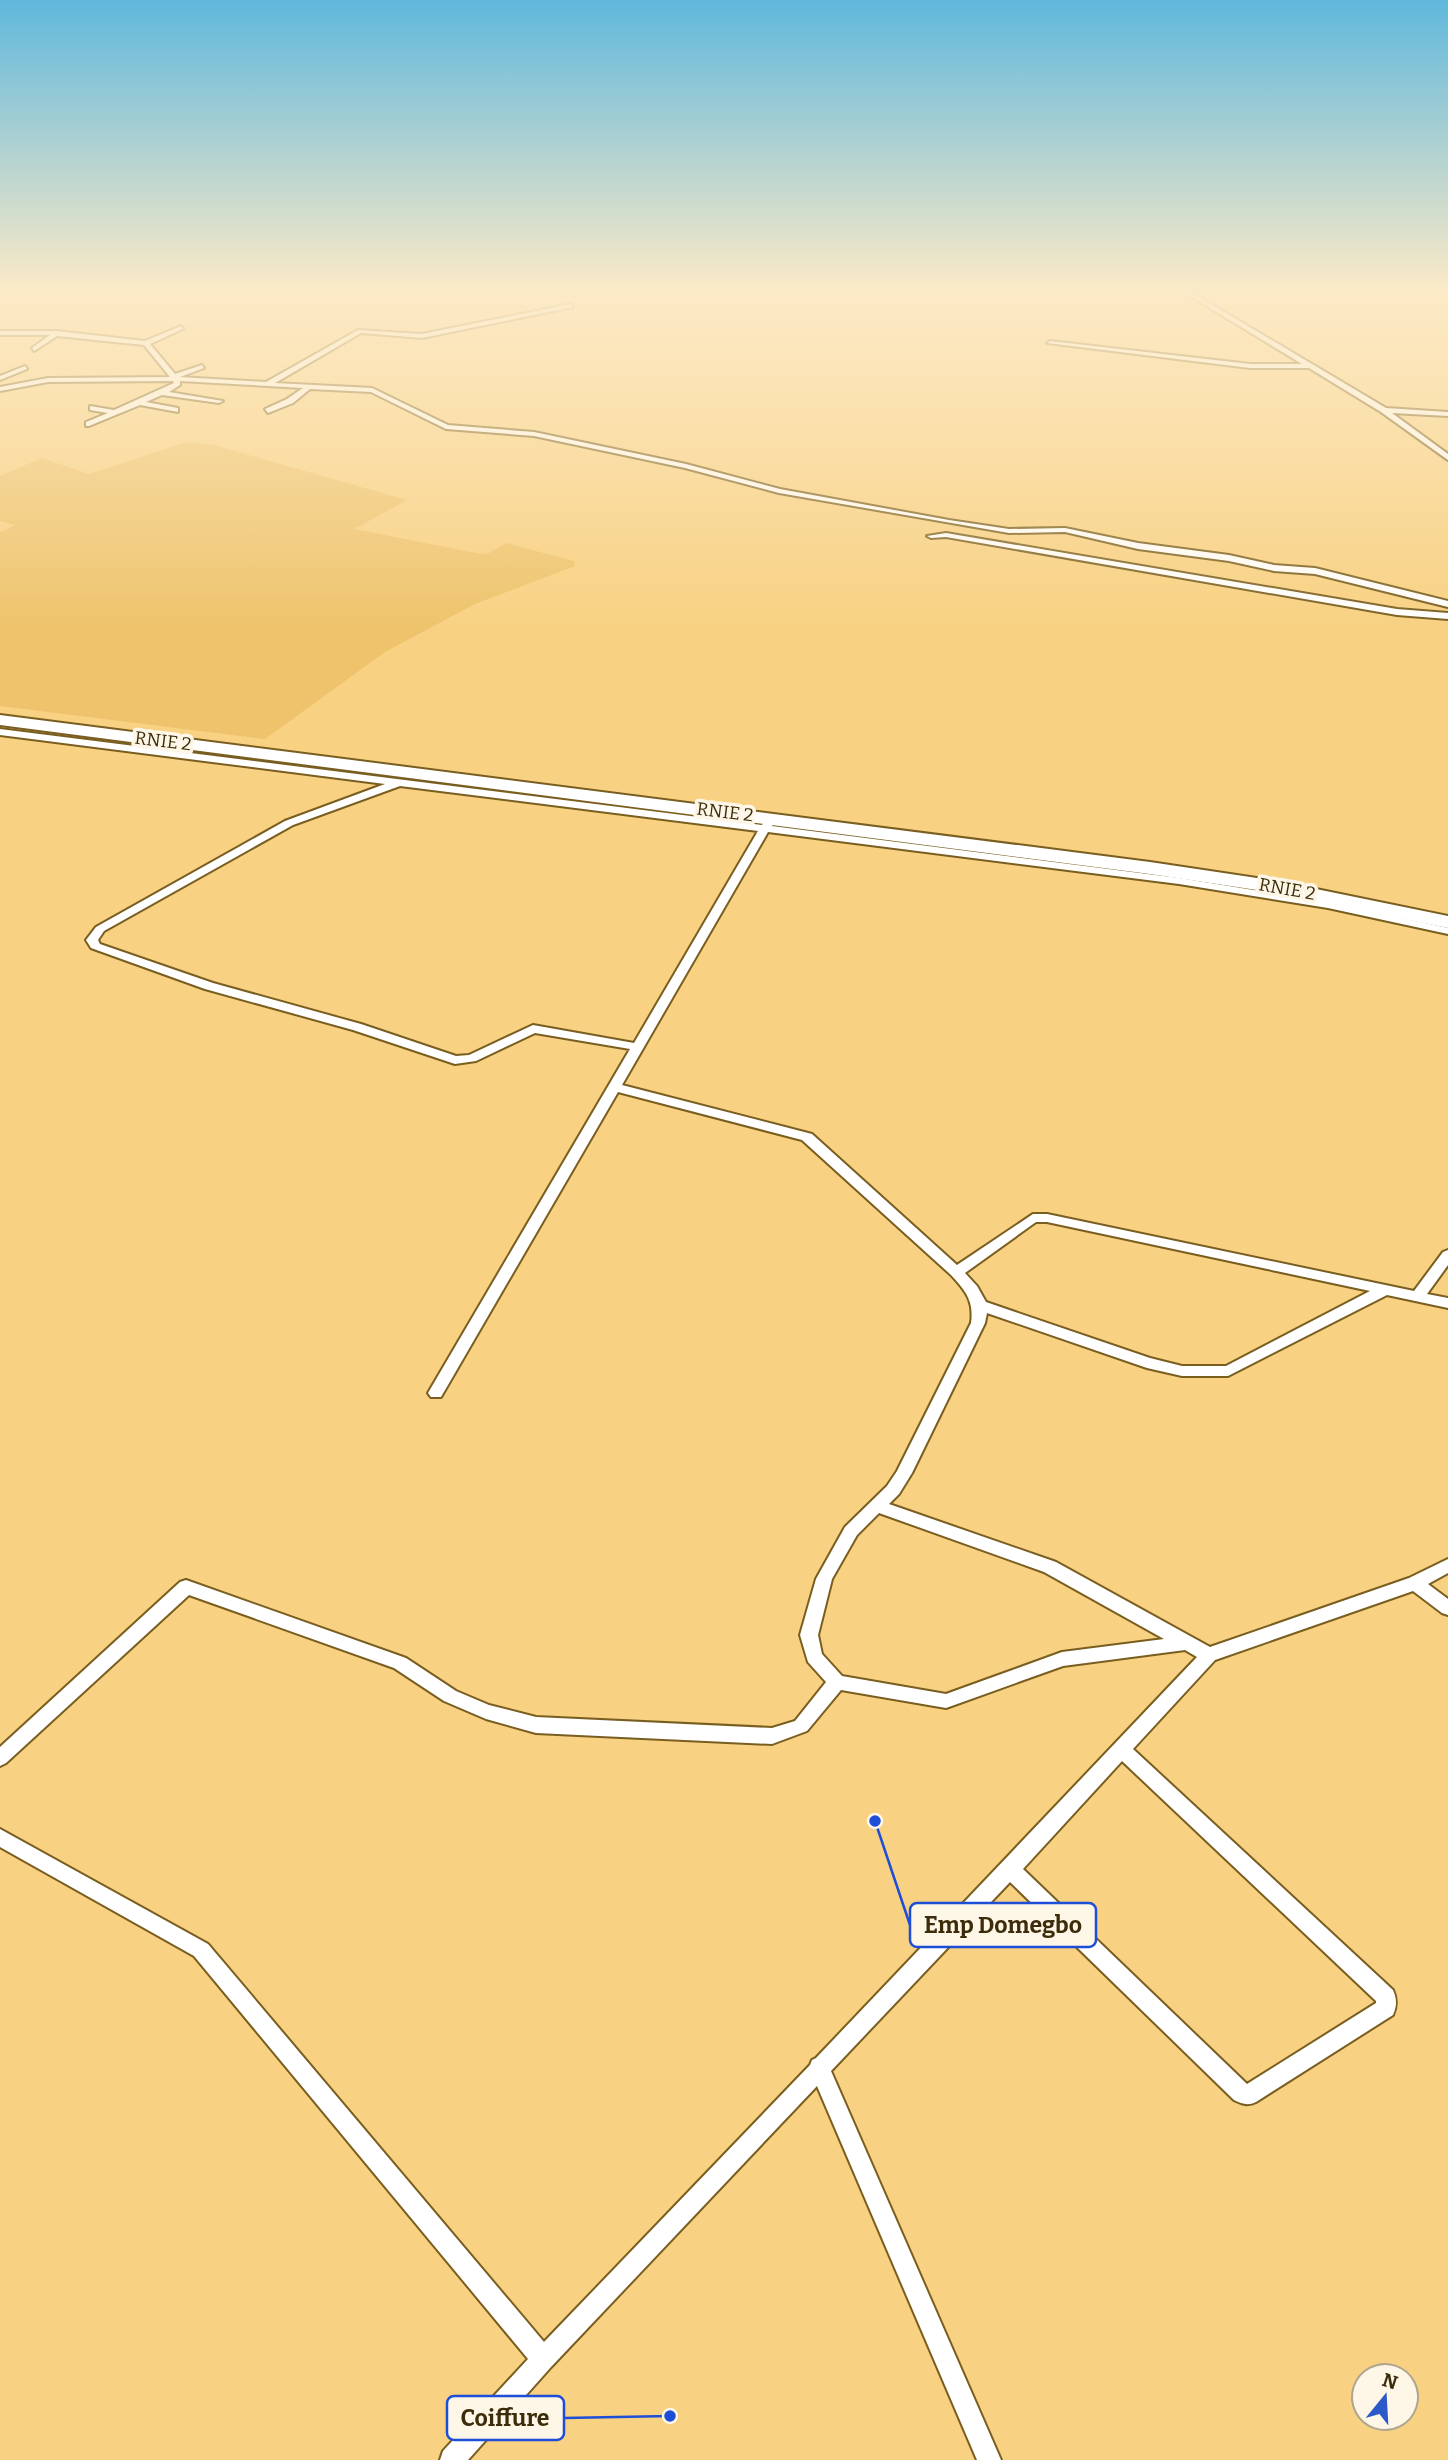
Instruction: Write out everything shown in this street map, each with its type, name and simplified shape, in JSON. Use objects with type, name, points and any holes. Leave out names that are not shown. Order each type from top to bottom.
[{"type":"highway","name":"RNIE 2","points":[[0,720],[421,774],[768,823],[1223,878],[1448,922]]},
{"type":"street","points":[[89,424],[139,403],[174,410]]},
{"type":"street","points":[[268,411],[286,403]]},
{"type":"street","points":[[398,403],[446,427],[504,430],[561,439],[779,491],[1009,531],[1065,530],[1138,546],[1229,558],[1274,568],[1315,570],[1448,604]]},
{"type":"street","points":[[1372,403],[1448,458]]},
{"type":"street","points":[[93,408],[116,413]]},
{"type":"street","points":[[1384,410],[1448,414]]},
{"type":"street","points":[[931,536],[946,535],[1397,612],[1448,616]]},
{"type":"street","points":[[0,732],[399,782],[768,823],[1192,883],[1328,905],[1448,931]]},
{"type":"street","points":[[421,774],[289,823],[100,929],[92,940],[95,946],[209,986],[357,1027],[455,1060],[472,1058],[533,1029],[638,1047]]},
{"type":"street","points":[[436,1393],[768,823]]},
{"type":"street","points":[[614,1087],[807,1137],[956,1272],[976,1293],[981,1306],[978,1323],[904,1474],[893,1490],[851,1531],[824,1579],[809,1635],[814,1657],[838,1682],[946,1701],[1062,1659],[1184,1643]]},
{"type":"street","points":[[956,1272],[1033,1218],[1047,1217],[1448,1303]]},
{"type":"street","points":[[1418,1296],[1448,1255]]},
{"type":"street","points":[[981,1306],[1147,1363],[1182,1371],[1228,1371],[1386,1289]]},
{"type":"street","points":[[877,1506],[1050,1567],[1209,1655]]},
{"type":"street","points":[[452,2460],[543,2359],[1010,1869],[1209,1655],[1415,1583],[1448,1565]]},
{"type":"street","points":[[1415,1583],[1448,1608]]},
{"type":"street","points":[[0,1758],[186,1587],[400,1662],[450,1696],[486,1712],[536,1725],[772,1736],[801,1726],[838,1682]]},
{"type":"street","points":[[1010,1869],[1241,2094],[1249,2095],[1386,2008],[1386,1997],[1121,1749]]},
{"type":"street","points":[[0,1838],[201,1950],[543,2359]]},
{"type":"street","points":[[819,2067],[989,2460]]},
{"type":"shaded area","points":[[187,442],[214,445],[407,500],[354,529],[481,554],[489,553],[506,543],[574,561],[575,566],[475,604],[385,652],[265,739],[0,706],[0,532],[15,525],[0,521],[0,476],[42,458],[89,474]]},
{"type":"place","name":"Emp Domegbo","points":[[875,1821]]},
{"type":"place","name":"Coiffure","points":[[670,2416]]}]
